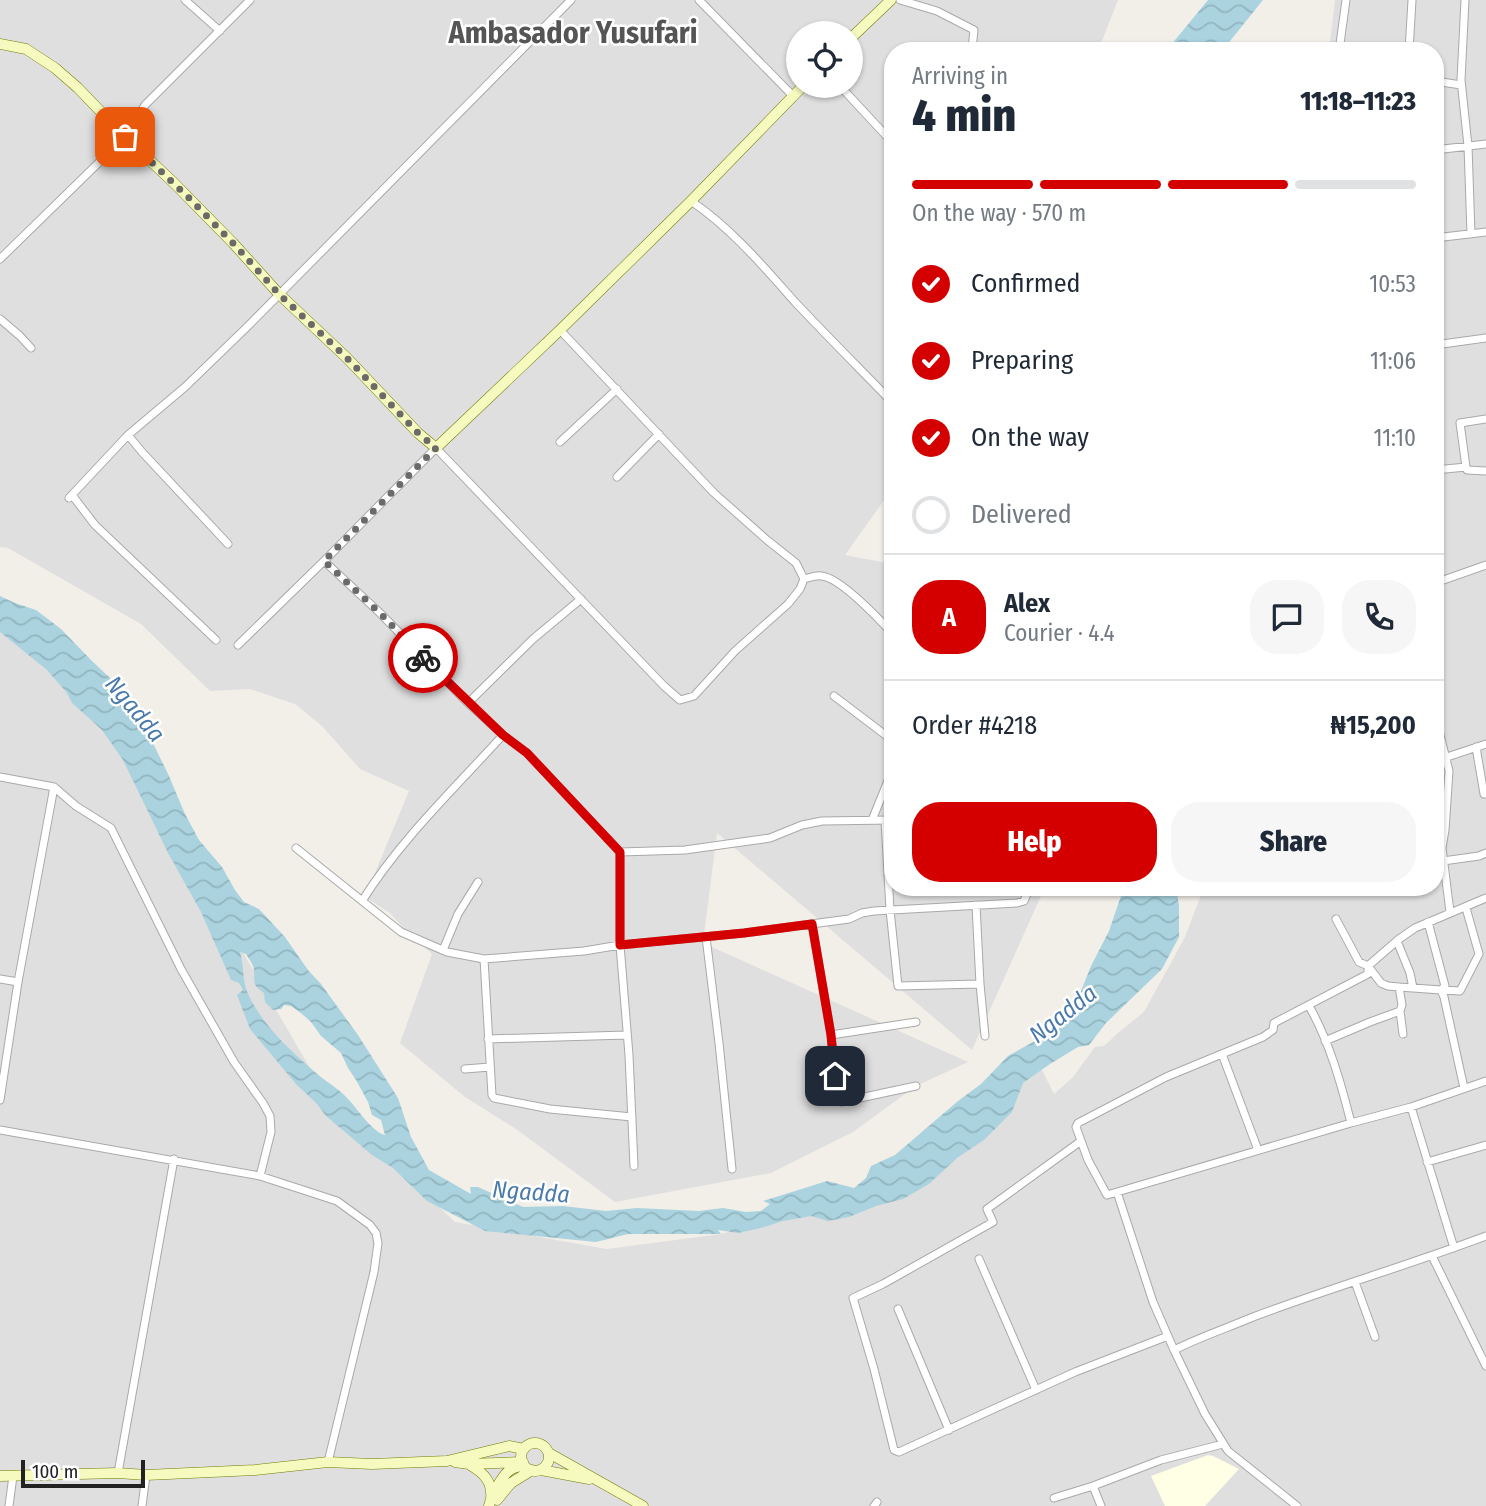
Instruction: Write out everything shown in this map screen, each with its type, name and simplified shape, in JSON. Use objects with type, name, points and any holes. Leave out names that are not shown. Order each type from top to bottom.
[{"type":"street","points":[[185,0],[220,31]]},
{"type":"street","points":[[0,259],[125,137],[145,105],[250,0]]},
{"type":"street","points":[[216,640],[95,524],[71,497],[128,435],[185,387],[571,0]]},
{"type":"street","points":[[699,0],[786,89]]},
{"type":"street","points":[[863,27],[891,0]]},
{"type":"street","points":[[900,0],[937,11],[974,30],[973,42]]},
{"type":"street","points":[[1340,42],[1346,0]]},
{"type":"street","points":[[1410,42],[1412,0]]},
{"type":"street","points":[[1465,0],[1461,85],[1468,146],[1471,234]]},
{"type":"street","points":[[0,44],[26,50],[55,68],[78,89],[224,234],[279,294],[436,448],[664,686],[680,700],[694,696],[735,651],[788,604],[804,579],[796,563],[714,493],[560,330]]},
{"type":"street","points":[[1444,82],[1461,85]]},
{"type":"street","points":[[238,645],[691,201],[791,98]]},
{"type":"street","points":[[851,98],[884,133]]},
{"type":"street","points":[[1444,149],[1486,144]]},
{"type":"street","points":[[691,201],[711,215],[755,258],[884,394]]},
{"type":"street","points":[[1444,237],[1486,232]]},
{"type":"street","points":[[0,319],[31,348]]},
{"type":"street","points":[[1444,344],[1486,338]]},
{"type":"street","points":[[560,442],[617,389]]},
{"type":"street","points":[[1466,467],[1460,422],[1486,419]]},
{"type":"street","points":[[617,477],[659,434]]},
{"type":"street","points":[[128,435],[228,544]]},
{"type":"street","points":[[1444,469],[1466,467],[1468,470],[1486,471]]},
{"type":"street","points":[[324,561],[380,613],[468,703],[527,753],[620,852],[620,945],[634,1166]]},
{"type":"street","points":[[1444,580],[1486,565]]},
{"type":"street","points":[[804,579],[823,575],[833,580],[855,596],[884,625]]},
{"type":"street","points":[[468,703],[533,639],[581,599]]},
{"type":"street","points":[[834,696],[884,734]]},
{"type":"street","points":[[362,901],[380,872],[437,803],[503,735]]},
{"type":"street","points":[[1444,812],[1448,788],[1448,771],[1444,757],[1486,744]]},
{"type":"street","points":[[1476,747],[1486,794]]},
{"type":"street","points":[[0,777],[54,787],[76,806],[111,828],[181,970],[234,1062],[270,1116],[271,1132],[260,1176]]},
{"type":"street","points":[[0,1100],[18,982],[54,787]]},
{"type":"street","points":[[872,820],[884,791]]},
{"type":"street","points":[[620,852],[685,850],[770,838],[802,825],[822,821],[884,820]]},
{"type":"street","points":[[296,848],[401,932],[443,950],[484,959],[584,951],[812,924],[849,919],[874,911],[1017,903],[1024,901],[1026,896]]},
{"type":"street","points":[[1444,861],[1486,853]]},
{"type":"street","points":[[1444,868],[1450,912]]},
{"type":"street","points":[[443,950],[458,915],[478,882]]},
{"type":"street","points":[[890,896],[898,986],[980,984]]},
{"type":"street","points":[[1368,966],[1415,928],[1486,898]]},
{"type":"street","points":[[976,905],[985,1036]]},
{"type":"street","points":[[1466,908],[1479,954],[1486,962]]},
{"type":"street","points":[[1336,919],[1359,962],[1368,966],[1381,983],[1388,986],[1460,991],[1479,954]]},
{"type":"street","points":[[1427,922],[1445,986],[1441,990]]},
{"type":"street","points":[[812,924],[831,1035],[837,1097],[841,1102],[916,1086]]},
{"type":"street","points":[[706,937],[732,1169]]},
{"type":"street","points":[[1397,942],[1413,988]]},
{"type":"street","points":[[484,959],[494,1098],[550,1109],[632,1117]]},
{"type":"street","points":[[1368,966],[1368,974],[1274,1023],[1273,1030],[1263,1037],[1166,1077],[1079,1123],[1076,1127],[1088,1160],[1107,1195],[1412,1107],[1486,1081]]},
{"type":"street","points":[[0,979],[18,982]]},
{"type":"street","points":[[1399,987],[1403,1034]]},
{"type":"street","points":[[1441,990],[1464,1088]]},
{"type":"street","points":[[1309,1006],[1325,1041],[1351,1123]]},
{"type":"street","points":[[1325,1041],[1400,1011]]},
{"type":"street","points":[[831,1035],[916,1022]]},
{"type":"street","points":[[488,1039],[627,1035]]},
{"type":"street","points":[[1222,1054],[1258,1150]]},
{"type":"street","points":[[465,1069],[490,1067]]},
{"type":"street","points":[[1412,1107],[1454,1248]]},
{"type":"street","points":[[0,1130],[260,1176],[337,1201],[370,1225],[376,1233],[378,1243],[374,1272],[328,1462]]},
{"type":"street","points":[[1081,1141],[987,1209],[993,1222],[853,1298],[894,1450],[899,1452],[1082,1370],[1168,1336]]},
{"type":"street","points":[[1427,1162],[1486,1145]]},
{"type":"street","points":[[118,1473],[174,1159]]},
{"type":"street","points":[[1117,1192],[1153,1302],[1205,1414],[1228,1451],[1297,1506]]},
{"type":"street","points":[[1174,1350],[1282,1306],[1486,1236]]},
{"type":"street","points":[[1432,1256],[1486,1366]]},
{"type":"street","points":[[979,1259],[1036,1390]]},
{"type":"street","points":[[1355,1282],[1375,1337]]},
{"type":"street","points":[[898,1309],[949,1430]]},
{"type":"street","points":[[530,1467],[522,1453],[528,1445],[538,1443],[549,1453],[643,1506]]},
{"type":"street","points":[[1054,1498],[1161,1460],[1223,1444]]},
{"type":"street","points":[[447,1461],[509,1446],[524,1449]]},
{"type":"street","points":[[491,1504],[530,1467],[548,1463],[549,1453]]},
{"type":"street","points":[[0,1476],[118,1473],[146,1475],[255,1470],[328,1462],[372,1464],[447,1461],[530,1467],[600,1481]]},
{"type":"street","points":[[470,1464],[488,1479],[491,1504]]},
{"type":"street","points":[[142,1506],[146,1475]]},
{"type":"street","points":[[9,1506],[13,1476]]},
{"type":"street","points":[[1093,1486],[1101,1506]]},
{"type":"shaded area","points":[[0,0],[1118,0],[1102,42],[884,42],[884,500],[845,555],[884,562],[884,896],[1041,896],[972,1050],[717,833],[703,943],[968,1062],[916,1086],[853,1132],[771,1173],[615,1202],[516,1129],[465,1097],[400,1043],[432,954],[390,913],[365,897],[409,791],[360,769],[322,726],[295,704],[250,689],[210,691],[141,624],[8,548],[0,547]]},
{"type":"shaded area","points":[[1335,0],[1486,0],[1486,1506],[0,1506],[0,617],[88,671],[161,811],[329,1101],[455,1222],[607,1249],[721,1234],[807,1210],[899,1177],[1035,1056],[1054,1094],[1073,1077],[1095,1047],[1104,1046],[1144,1012],[1185,937],[1201,896],[1444,896],[1444,42],[1330,42]]},
{"type":"shaded area","points":[[1208,1455],[1239,1469],[1205,1506],[1165,1506],[1151,1476]]},
{"type":"water","points":[[1208,0],[1263,0],[1229,42],[1173,42]]},
{"type":"water","points":[[0,596],[36,610],[61,629],[125,692],[148,733],[199,840],[222,867],[244,902],[259,909],[285,937],[358,1035],[398,1098],[411,1137],[429,1170],[471,1194],[470,1187],[478,1187],[523,1207],[563,1206],[606,1211],[637,1208],[699,1211],[723,1208],[746,1212],[761,1211],[770,1204],[763,1201],[827,1181],[854,1188],[866,1178],[871,1166],[895,1155],[981,1084],[1008,1056],[1049,1033],[1073,1011],[1109,931],[1121,896],[1177,896],[1179,937],[1162,969],[1106,1023],[1089,1045],[1078,1047],[1023,1083],[1012,1112],[984,1140],[957,1158],[929,1184],[903,1199],[849,1217],[828,1221],[811,1216],[738,1233],[718,1230],[721,1234],[628,1234],[596,1242],[485,1231],[427,1201],[393,1168],[372,1155],[326,1116],[250,1029],[237,995],[243,990],[239,983],[231,980],[201,912],[168,853],[123,760],[102,730],[72,703],[47,670],[0,632]],"holes":[[[240,952],[246,954],[253,967],[255,984],[264,993],[265,1002],[273,1010],[281,1009],[284,1005],[291,1006],[341,1053],[368,1102],[372,1115],[381,1120],[385,1135],[375,1129],[344,1095],[290,1050],[262,1018],[246,989]]]},
{"type":"way so far","points":[[125,137],[173,182],[279,294],[436,448],[324,561],[423,658]]},
{"type":"district","name":"Ambasador Yusufari","points":[[573,33]]},
{"type":"route","points":[[423,658],[503,735],[527,753],[620,852],[620,945],[812,924],[827,1005],[835,1076]]},
{"type":"water label","name":"Ngadda","points":[[135,709]]},
{"type":"water label","name":"Ngadda","points":[[1063,1014]]},
{"type":"water label","name":"Ngadda","points":[[531,1192]]}]
